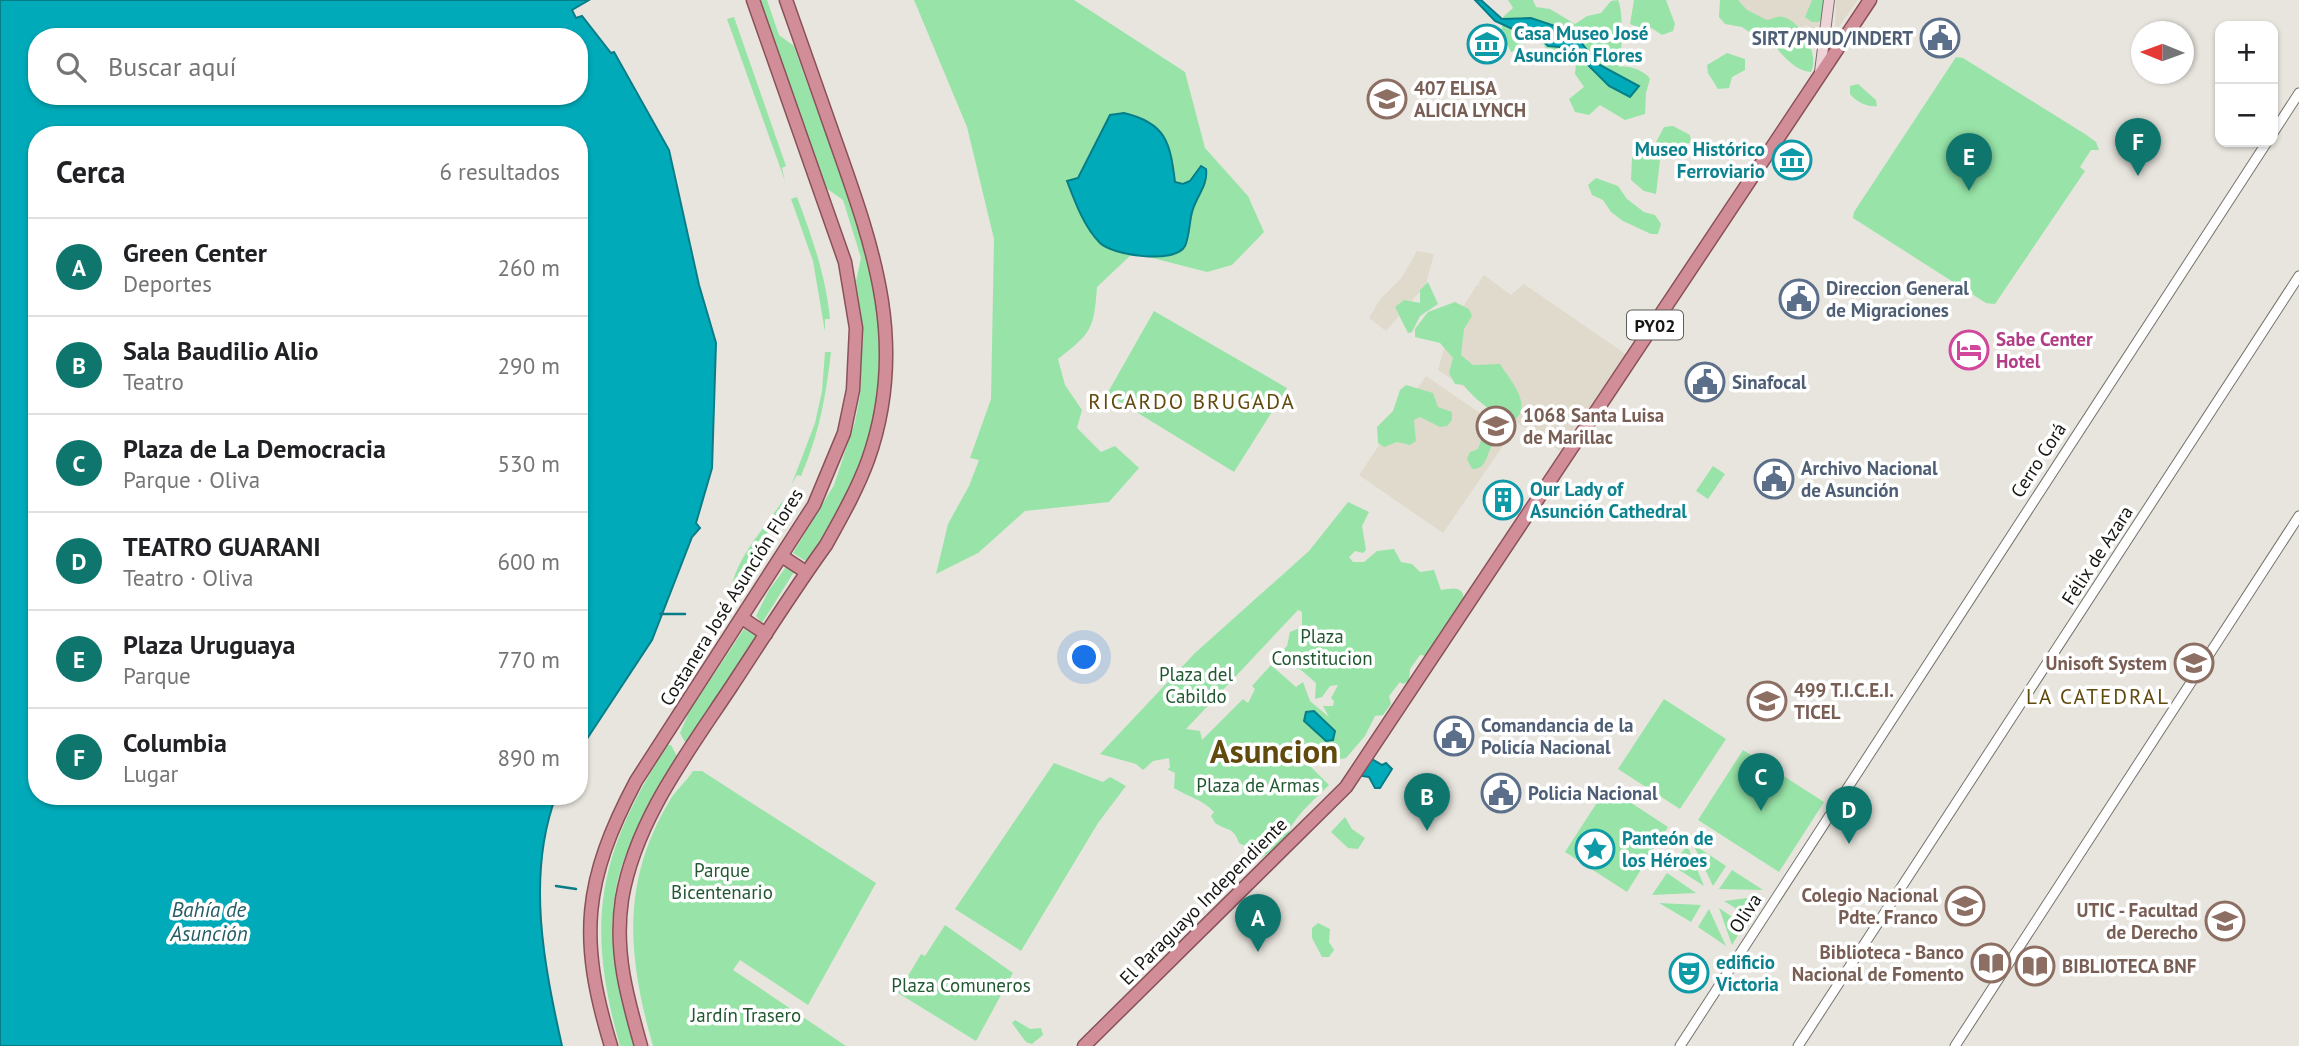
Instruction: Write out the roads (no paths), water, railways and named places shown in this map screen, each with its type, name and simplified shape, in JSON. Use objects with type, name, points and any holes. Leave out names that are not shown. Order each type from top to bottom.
[{"type":"highway","name":"Costanera José Asunción Flores","points":[[611,1046],[595,993],[589,945],[597,874],[614,824],[636,781],[783,557],[814,505],[844,433],[853,390],[856,328],[845,262],[753,0]]},
{"type":"highway","points":[[641,1046],[622,977],[619,938],[622,899],[631,865],[662,794],[849,504],[868,459],[879,418],[884,383],[885,325],[882,286],[871,240],[786,0]]},
{"type":"highway","name":"PY02","points":[[1819,76],[1870,0]]},
{"type":"highway","name":"El Paraguayo Independiente","points":[[1084,1046],[1346,787],[1695,271],[1819,76]]},
{"type":"highway","points":[[783,557],[806,572]]},
{"type":"highway","points":[[742,618],[766,634]]},
{"type":"main road","name":"PY02","points":[[1819,76],[1829,0]]},
{"type":"street","points":[[2278,125],[2299,93]]},
{"type":"street","name":"Cerro Corá","points":[[1839,798],[2264,147]]},
{"type":"street","name":"Félix de Azara","points":[[1798,1046],[2299,276]]},
{"type":"street","points":[[1955,1046],[2299,516]]},
{"type":"street","name":"Oliva","points":[[1680,1046],[1839,798]]},
{"type":"water","name":"Bahía de Asunción","points":[[0,0],[589,0],[572,10],[576,18],[582,16],[611,53],[614,52],[669,150],[699,285],[716,343],[712,468],[696,523],[700,528],[692,537],[652,640],[588,737],[588,126],[28,126],[28,805],[553,805],[542,857],[541,921],[549,984],[562,1046],[0,1046]]},
{"type":"water","points":[[1475,0],[1481,0],[1502,19],[1531,18],[1573,32],[1598,64],[1639,86],[1630,97],[1609,86],[1571,48],[1548,46],[1536,33],[1519,32],[1495,21]]},
{"type":"water","points":[[1124,113],[1149,122],[1163,136],[1171,156],[1175,182],[1183,184],[1190,181],[1201,166],[1206,169],[1204,185],[1192,213],[1187,242],[1179,252],[1157,257],[1130,254],[1107,247],[1089,230],[1073,197],[1067,181],[1078,178],[1110,115]]},
{"type":"water","points":[[1314,711],[1335,731],[1333,740],[1326,741],[1304,721],[1306,712]]},
{"type":"water","points":[[1372,759],[1382,765],[1386,763],[1392,769],[1380,788],[1375,788],[1369,777],[1362,776]]},
{"type":"waterway","points":[[660,614],[685,614]]},
{"type":"waterway","points":[[556,886],[576,889]]},
{"type":"place","name":"SIRT/PNUD/INDERT","points":[[1940,38]]},
{"type":"place","name":"Casa Museo José Asunción Flores","points":[[1487,44]]},
{"type":"place","name":"407 ELISA ALICIA LYNCH","points":[[1387,99]]},
{"type":"place","name":"Museo Histórico Ferroviario","points":[[1792,160]]},
{"type":"place","name":"Columbia","points":[[2138,176]]},
{"type":"place","name":"Plaza Uruguaya","points":[[1969,191]]},
{"type":"place","name":"Direccion General de Migraciones","points":[[1799,299]]},
{"type":"place","name":"Sabe Center Hotel","points":[[1969,350]]},
{"type":"place","name":"Sinafocal","points":[[1705,382]]},
{"type":"place","name":"1068 Santa Luisa de Marillac","points":[[1496,426]]},
{"type":"place","name":"Archivo Nacional de Asunción","points":[[1774,479]]},
{"type":"place","name":"Our Lady of Asunción Cathedral","points":[[1503,500]]},
{"type":"place","name":"Unisoft System","points":[[2194,663]]},
{"type":"place","name":"499 T.I.C.E.I. TICEL","points":[[1767,701]]},
{"type":"place","name":"Comandancia de la Policía Nacional","points":[[1454,736]]},
{"type":"place","name":"Policia Nacional","points":[[1501,793]]},
{"type":"place","name":"Plaza de La Democracia","points":[[1761,811]]},
{"type":"place","name":"Sala Baudilio Alio","points":[[1427,831]]},
{"type":"place","name":"TEATRO GUARANI","points":[[1849,844]]},
{"type":"place","name":"Panteón de los Héroes","points":[[1595,849]]},
{"type":"place","name":"Colegio Nacional Pdte. Franco","points":[[1965,906]]},
{"type":"place","name":"UTIC - Facultad de Derecho","points":[[2225,921]]},
{"type":"place","name":"Green Center","points":[[1258,952]]},
{"type":"place","name":"Biblioteca - Banco Nacional de Fomento","points":[[1991,963]]},
{"type":"place","name":"BIBLIOTECA BNF","points":[[2035,966]]},
{"type":"place","name":"edificio Victoria","points":[[1689,973]]},
{"type":"district","name":"RICARDO BRUGADA","points":[[1192,401]]},
{"type":"district","name":"LA CATEDRAL","points":[[2098,696]]},
{"type":"district","name":"Asuncion","points":[[1274,750]]},
{"type":"park label","name":"Plaza Constitucion","points":[[1322,647]]},
{"type":"park label","name":"Plaza del Cabildo","points":[[1196,685]]},
{"type":"park label","name":"Plaza de Armas","points":[[1258,785]]},
{"type":"park label","name":"Parque Bicentenario","points":[[722,881]]},
{"type":"park label","name":"Plaza Comuneros","points":[[961,985]]},
{"type":"park label","name":"Jardín Trasero","points":[[746,1015]]}]
